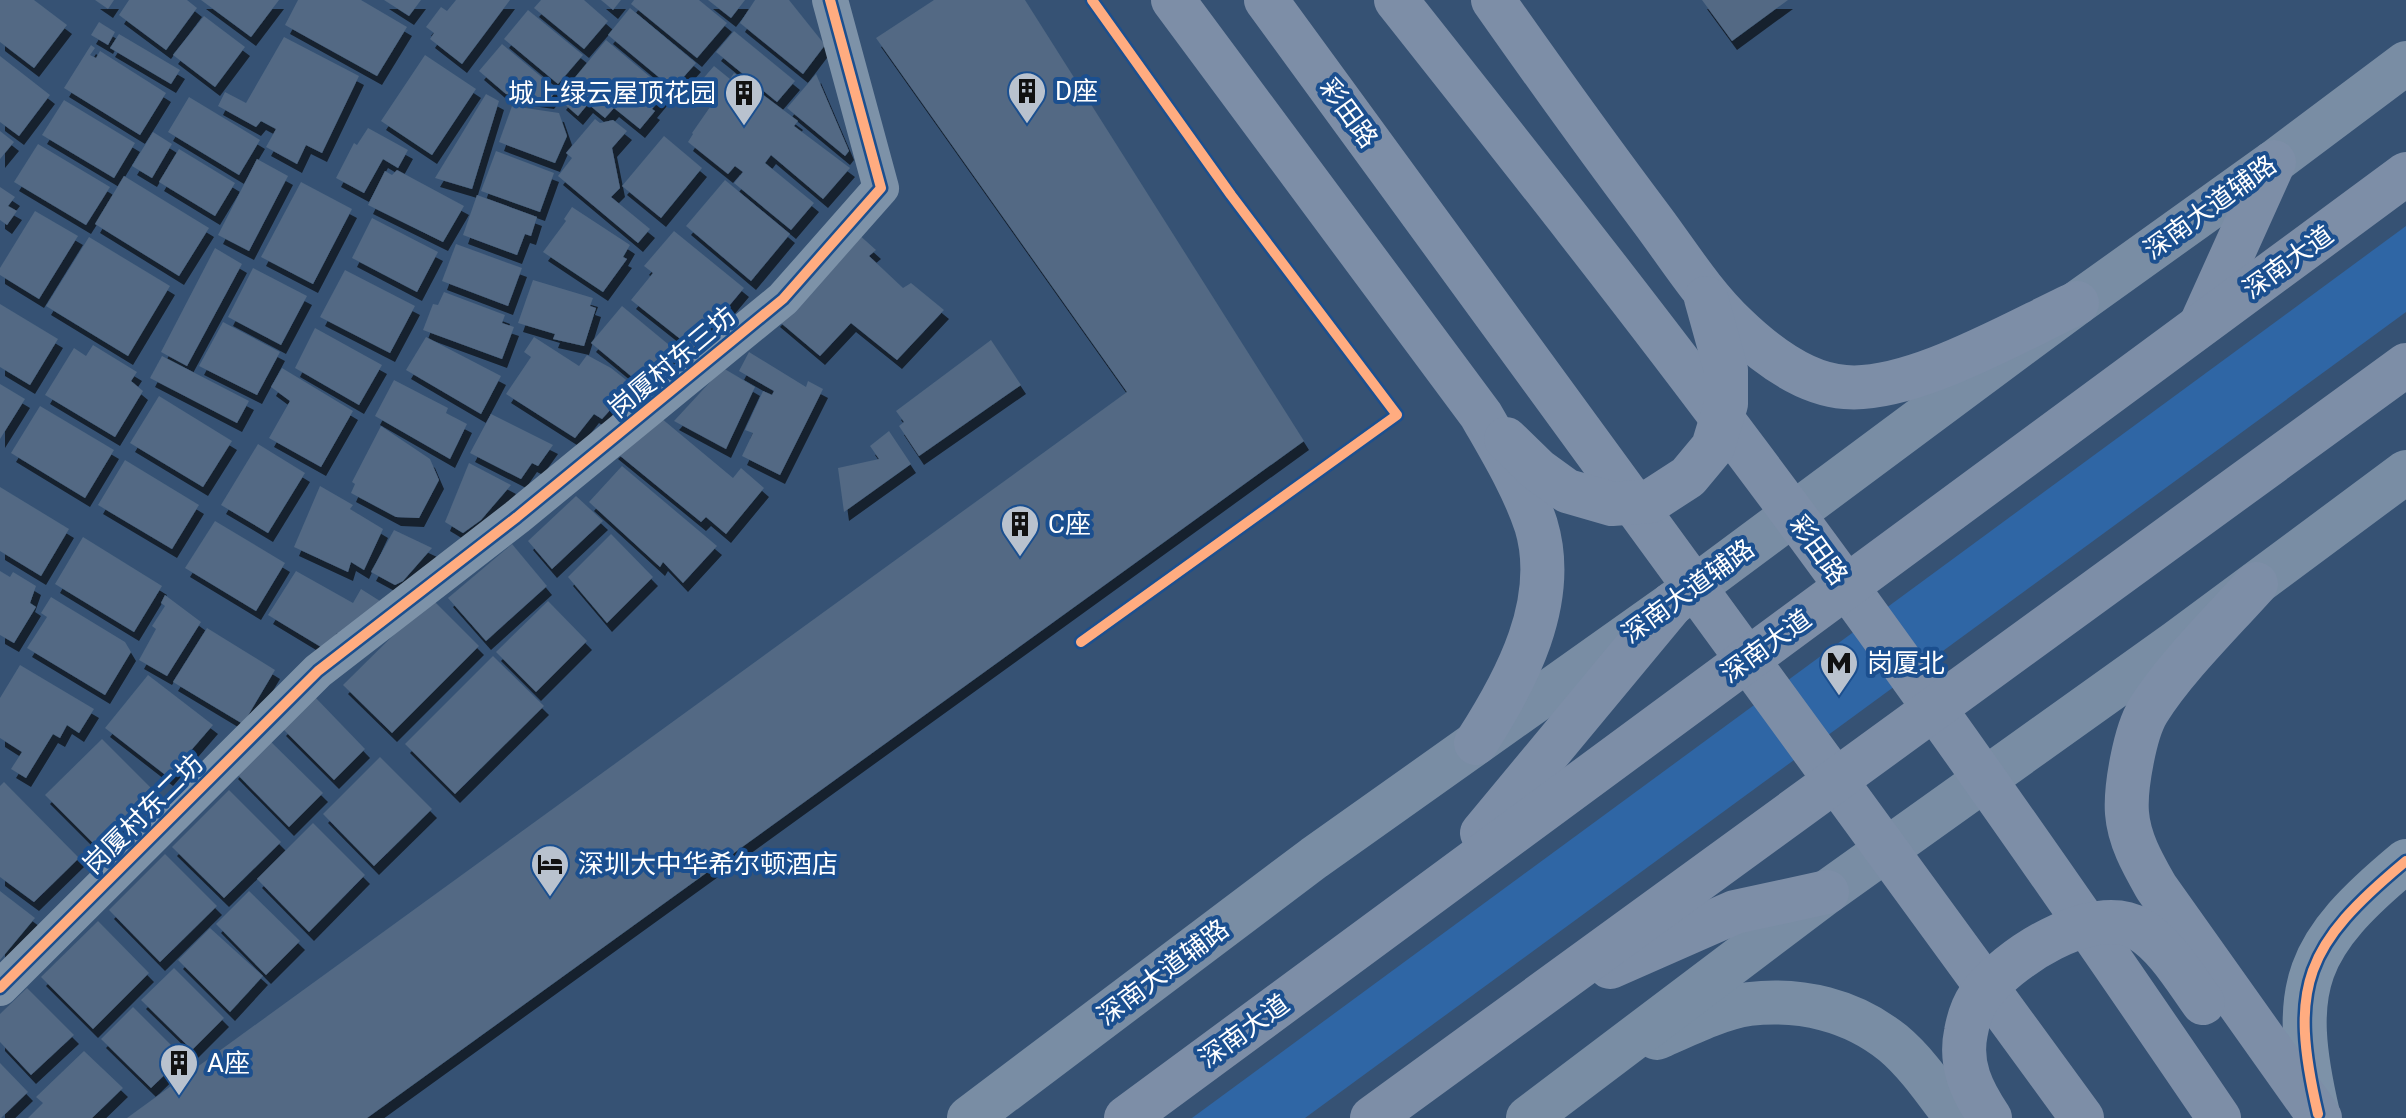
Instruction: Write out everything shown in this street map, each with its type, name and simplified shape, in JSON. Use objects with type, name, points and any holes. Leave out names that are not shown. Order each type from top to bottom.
[{"type":"main road","points":[[1173,0],[1481,415],[1520,484],[1536,526],[1542,557],[1541,593],[1533,632],[1500,705],[1476,743]]},
{"type":"main road","name":"彩田路","points":[[1266,0],[2082,1118]]},
{"type":"main road","name":"彩田路","points":[[1396,0],[1746,450],[1898,657],[2219,1118]]},
{"type":"main road","points":[[1493,0],[1703,289],[1734,324],[1765,352],[1804,375],[1846,388],[1874,386],[1920,375],[2077,303]]},
{"type":"main road","name":"深南大道辅路","points":[[969,1118],[1314,858],[1672,604],[2406,63]]},
{"type":"main road","points":[[2200,326],[2274,162]]},
{"type":"main road","name":"深南大道","points":[[1126,1118],[2406,174]]},
{"type":"main road","points":[[1481,415],[1538,470],[1567,491],[1612,504],[1651,501],[1688,477],[1713,447],[1726,404],[1726,370],[1703,289]]},
{"type":"main road","points":[[1372,1118],[2406,365]]},
{"type":"main road","points":[[1545,1105],[1827,892],[2256,584],[2406,472]]},
{"type":"main road","points":[[2256,584],[2147,713],[2134,746],[2127,813],[2137,852],[2156,887],[2310,1117]]},
{"type":"main road","points":[[1417,903],[1521,788],[1672,604]]},
{"type":"main road","points":[[1547,990],[1617,964],[1735,912],[1827,892]]},
{"type":"main road","points":[[1990,1118],[1972,1089],[1966,1069],[1966,1029],[1977,1000],[2010,967],[2044,943],[2076,929],[2108,922],[2137,928],[2158,945],[2179,969],[2274,1101],[2310,1117]]},
{"type":"main road","points":[[1545,1105],[1643,1045],[1693,1021],[1748,1004],[1819,1005],[1861,1022],[1895,1044],[1956,1118]]},
{"type":"street","name":"岗厦村东三坊","points":[[318,671],[517,517],[783,299],[881,188],[830,0]]},
{"type":"street","name":"岗厦村东二坊","points":[[0,988],[318,671]]},
{"type":"street","points":[[2310,1117],[2303,1026],[2313,969],[2323,945],[2347,914],[2406,861]]},
{"type":"shaded area","points":[[2406,226],[2406,312],[1305,1118],[1192,1118]]},
{"type":"building","points":[[0,0],[34,0],[67,25],[34,68],[0,42]]},
{"type":"building","points":[[95,0],[114,0],[108,9]]},
{"type":"building","points":[[129,0],[187,0],[197,8],[166,50],[119,15]]},
{"type":"building","points":[[201,0],[279,0],[251,37]]},
{"type":"building","points":[[298,0],[361,0],[407,27],[377,76],[285,25]]},
{"type":"building","points":[[384,0],[421,0],[409,16]]},
{"type":"building","points":[[456,0],[510,0],[462,64],[430,39],[434,33],[426,27],[441,7],[447,11]]},
{"type":"building","points":[[541,0],[584,0],[608,21],[584,49],[534,8]]},
{"type":"building","points":[[601,0],[621,0],[613,10]]},
{"type":"building","points":[[634,0],[699,0],[727,23],[697,58],[631,4]]},
{"type":"building","points":[[708,0],[745,0],[731,18]]},
{"type":"building","points":[[755,0],[789,0],[825,45],[803,74],[740,23]]},
{"type":"building","points":[[934,0],[1025,0],[1304,441],[367,1118],[127,1118],[1127,392],[876,38]]},
{"type":"building","points":[[1702,0],[1788,0],[1732,41]]},
{"type":"building","points":[[630,8],[696,63],[673,89],[608,35]]},
{"type":"building","points":[[528,10],[583,55],[558,84],[504,39]]},
{"type":"building","points":[[204,16],[245,47],[215,87],[173,55]]},
{"type":"building","points":[[99,22],[115,32],[108,45],[91,35]]},
{"type":"building","points":[[734,31],[795,81],[777,102],[716,52]]},
{"type":"building","points":[[119,34],[180,70],[171,84],[110,48]]},
{"type":"building","points":[[284,37],[359,76],[322,153],[306,145],[297,164],[266,147],[276,129],[261,121],[256,127],[218,106],[225,92],[246,103]]},
{"type":"building","points":[[606,40],[667,91],[640,129],[614,108],[605,118],[588,104],[578,116],[561,101],[575,84],[572,81]]},
{"type":"building","points":[[502,44],[557,90],[549,100],[506,94],[479,71]]},
{"type":"building","points":[[91,45],[95,48],[90,55],[96,58],[100,51],[166,93],[140,135],[64,88]]},
{"type":"building","points":[[425,55],[476,89],[432,155],[381,121]]},
{"type":"building","points":[[0,56],[50,95],[19,136],[0,122]]},
{"type":"building","points":[[714,66],[730,79],[734,73],[798,121],[794,126],[850,168],[823,199],[771,155],[765,163],[814,203],[791,230],[734,183],[743,172],[735,166],[728,174],[688,142],[717,97],[701,81]]},
{"type":"building","points":[[816,74],[849,151],[845,156],[787,108]]},
{"type":"building","points":[[486,94],[499,101],[472,189],[435,178]]},
{"type":"building","points":[[189,97],[260,140],[239,175],[168,132]]},
{"type":"building","points":[[64,100],[135,143],[114,178],[42,135]]},
{"type":"building","points":[[512,106],[559,113],[567,136],[555,163],[499,142]]},
{"type":"building","points":[[595,119],[600,123],[613,120],[627,131],[612,148],[620,188],[611,197],[650,229],[638,243],[558,176],[572,158],[566,153]]},
{"type":"building","points":[[368,128],[408,150],[398,168],[383,159],[364,193],[336,178],[354,143],[357,145]]},
{"type":"building","points":[[0,131],[14,142],[0,159]]},
{"type":"building","points":[[153,132],[172,144],[152,178],[132,166]]},
{"type":"building","points":[[664,136],[702,168],[661,218],[622,186]]},
{"type":"building","points":[[38,144],[110,187],[86,225],[14,182]]},
{"type":"building","points":[[179,149],[235,183],[215,216],[159,182]]},
{"type":"building","points":[[496,151],[554,173],[540,212],[481,191]]},
{"type":"building","points":[[257,159],[288,176],[249,251],[218,235]]},
{"type":"building","points":[[397,170],[464,206],[443,242],[368,205],[385,171],[392,175]]},
{"type":"building","points":[[124,176],[209,228],[179,276],[95,224]]},
{"type":"building","points":[[725,180],[790,234],[751,281],[686,226]]},
{"type":"building","points":[[301,182],[352,209],[313,284],[261,257]]},
{"type":"building","points":[[0,187],[15,197],[8,206],[17,211],[7,225],[0,220]]},
{"type":"building","points":[[477,195],[537,217],[531,236],[525,234],[517,255],[463,235]]},
{"type":"building","points":[[572,207],[630,245],[623,257],[627,259],[603,292],[543,252],[566,221],[564,219]]},
{"type":"building","points":[[35,211],[78,236],[39,299],[0,275],[0,268]]},
{"type":"building","points":[[372,218],[438,252],[417,292],[352,258]]},
{"type":"building","points":[[674,231],[744,288],[693,349],[631,300],[653,273],[644,266]]},
{"type":"building","points":[[857,233],[876,250],[869,256],[903,288],[911,283],[944,310],[897,360],[851,323],[820,356],[775,318]]},
{"type":"building","points":[[89,237],[170,286],[128,356],[46,306]]},
{"type":"building","points":[[456,244],[522,268],[508,306],[442,281]]},
{"type":"building","points":[[215,248],[242,264],[187,366],[161,352]]},
{"type":"building","points":[[253,268],[307,296],[281,345],[228,317]]},
{"type":"building","points":[[345,270],[415,306],[390,353],[320,317]]},
{"type":"building","points":[[533,280],[593,298],[590,306],[596,308],[584,346],[553,339],[555,334],[518,323]]},
{"type":"building","points":[[444,292],[505,315],[502,323],[514,327],[502,359],[423,330],[433,304],[438,305]]},
{"type":"building","points":[[0,304],[58,339],[30,385],[0,367]]},
{"type":"building","points":[[622,306],[680,354],[649,391],[591,343]]},
{"type":"building","points":[[223,322],[280,352],[257,395],[199,366]]},
{"type":"building","points":[[315,328],[382,365],[359,405],[295,368]]},
{"type":"building","points":[[426,337],[501,376],[481,414],[406,370]]},
{"type":"building","points":[[534,337],[579,366],[587,355],[611,368],[635,387],[624,401],[616,395],[607,407],[611,409],[602,419],[594,414],[575,438],[506,394],[531,357],[524,352]]},
{"type":"building","points":[[991,340],[1021,385],[919,456],[899,426],[904,422],[896,411]]},
{"type":"building","points":[[93,345],[137,372],[131,381],[143,391],[115,437],[45,395],[74,348],[86,356]]},
{"type":"building","points":[[749,352],[806,387],[808,381],[823,389],[780,475],[742,456],[753,433],[745,430],[763,391],[772,395],[774,391],[739,371]]},
{"type":"building","points":[[162,356],[249,401],[237,423],[150,378]]},
{"type":"building","points":[[282,368],[353,411],[321,467],[269,438],[290,401],[271,387]]},
{"type":"building","points":[[723,368],[755,387],[726,449],[674,421]]},
{"type":"building","points":[[394,380],[448,408],[446,413],[467,424],[450,459],[375,416]]},
{"type":"building","points":[[0,384],[25,399],[0,439]]},
{"type":"building","points":[[159,396],[232,441],[203,487],[130,443]]},
{"type":"building","points":[[40,406],[114,450],[85,498],[11,453]]},
{"type":"building","points":[[655,413],[733,478],[741,468],[764,488],[726,534],[706,517],[701,522],[613,450]]},
{"type":"building","points":[[491,414],[553,445],[538,466],[532,463],[521,479],[470,453]]},
{"type":"building","points":[[381,426],[430,459],[439,480],[419,518],[396,517],[351,493],[355,484],[352,482]]},
{"type":"building","points":[[889,431],[911,464],[844,512],[838,468],[879,459],[870,446]]},
{"type":"building","points":[[258,444],[305,473],[268,533],[221,505]]},
{"type":"building","points":[[125,460],[199,505],[172,549],[98,505]]},
{"type":"building","points":[[469,463],[511,485],[481,520],[463,533],[445,522]]},
{"type":"building","points":[[622,466],[717,546],[683,583],[663,562],[660,567],[589,502]]},
{"type":"building","points":[[320,486],[353,505],[350,509],[383,529],[364,570],[351,562],[348,572],[294,547]]},
{"type":"building","points":[[0,487],[69,529],[41,576],[0,551]]},
{"type":"building","points":[[576,496],[603,521],[552,569],[528,541]]},
{"type":"building","points":[[215,521],[285,563],[256,611],[185,568]]},
{"type":"building","points":[[394,530],[432,548],[403,581],[395,585],[371,572]]},
{"type":"building","points":[[611,534],[653,577],[607,623],[568,577]]},
{"type":"building","points":[[83,537],[162,586],[134,632],[55,584]]},
{"type":"building","points":[[512,544],[547,586],[486,641],[448,598]]},
{"type":"building","points":[[0,571],[10,577],[13,572],[36,586],[30,603],[36,607],[14,643],[0,635]]},
{"type":"building","points":[[296,571],[353,603],[361,589],[380,601],[343,636],[337,633],[326,650],[268,615]]},
{"type":"building","points":[[165,595],[201,622],[167,676],[139,660],[156,629],[152,626],[165,606],[161,603]]},
{"type":"building","points":[[51,597],[125,642],[131,652],[105,695],[27,648],[47,617],[41,613]]},
{"type":"building","points":[[431,598],[479,646],[392,733],[343,685]]},
{"type":"building","points":[[548,601],[587,641],[536,692],[496,652]]},
{"type":"building","points":[[207,628],[275,670],[243,724],[173,682]]},
{"type":"building","points":[[493,656],[544,706],[455,794],[405,744]]},
{"type":"building","points":[[20,665],[94,709],[79,733],[67,725],[60,738],[53,734],[26,778],[11,769],[22,752],[0,738],[0,698]]},
{"type":"building","points":[[148,675],[213,725],[168,777],[105,728]]},
{"type":"building","points":[[313,695],[365,749],[334,780],[281,727]]},
{"type":"building","points":[[266,737],[323,793],[289,827],[233,770]]},
{"type":"building","points":[[102,739],[153,790],[97,847],[45,795]]},
{"type":"building","points":[[380,757],[432,809],[374,866],[323,814]]},
{"type":"building","points":[[4,782],[79,858],[34,902],[0,877],[0,786]]},
{"type":"building","points":[[229,790],[281,842],[224,898],[172,847]]},
{"type":"building","points":[[313,823],[365,875],[309,932],[257,879]]},
{"type":"building","points":[[165,854],[217,906],[160,962],[109,910]]},
{"type":"building","points":[[0,891],[35,918],[0,960]]},
{"type":"building","points":[[249,891],[300,941],[266,975],[216,924]]},
{"type":"building","points":[[98,921],[149,973],[93,1029],[41,977]]},
{"type":"building","points":[[210,928],[263,976],[230,1012],[178,960]]},
{"type":"building","points":[[174,968],[224,1018],[192,1050],[141,1000]]},
{"type":"building","points":[[27,988],[74,1035],[31,1075],[0,1042],[0,1014]]},
{"type":"building","points":[[133,1007],[183,1057],[151,1088],[101,1039]]},
{"type":"building","points":[[84,1051],[123,1088],[92,1118],[28,1118],[43,1103],[36,1097]]},
{"type":"building","points":[[0,1063],[28,1092],[1,1118],[0,1118]]},
{"type":"cycle path","points":[[0,988],[318,671],[517,517],[783,299],[881,188],[830,0]]},
{"type":"cycle path","points":[[1081,642],[1397,415],[1231,195],[1092,0]]},
{"type":"cycle path","points":[[2318,1114],[2305,1032],[2306,999],[2313,971],[2326,944],[2345,918],[2406,861]]},
{"type":"place","name":"D座","points":[[1027,125]]},
{"type":"place","name":"城上绿云屋顶花园","points":[[744,127]]},
{"type":"place","name":"C座","points":[[1020,558]]},
{"type":"place","name":"岗厦北","points":[[1839,697]]},
{"type":"place","name":"深圳大中华希尔顿酒店","points":[[550,898]]},
{"type":"place","name":"A座","points":[[179,1097]]}]
